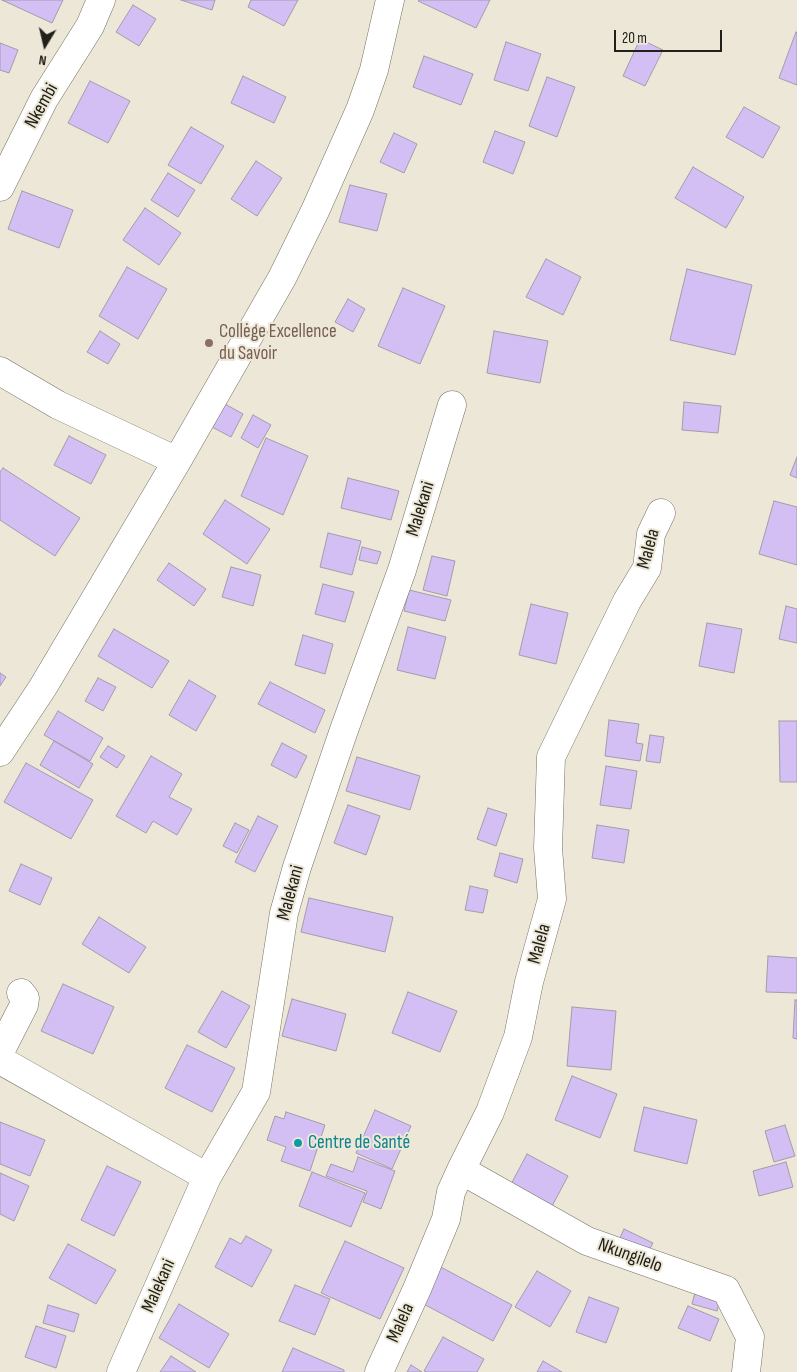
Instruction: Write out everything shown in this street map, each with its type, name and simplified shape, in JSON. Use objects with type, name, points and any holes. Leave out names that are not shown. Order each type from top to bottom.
[{"type":"street","name":"Nkembi","points":[[0,187],[44,99],[90,26],[101,0]]},
{"type":"street","points":[[0,752],[43,687],[177,461],[282,278],[360,110],[374,70],[390,0]]},
{"type":"street","points":[[0,371],[58,405],[177,461]]},
{"type":"street","name":"Malekani","points":[[121,1372],[208,1177],[256,1092],[284,913],[297,867],[402,570],[452,404]]},
{"type":"street","name":"Malela","points":[[379,1372],[417,1289],[446,1219],[452,1192],[490,1112],[518,1037],[529,982],[552,899],[548,848],[550,757],[627,601],[647,568],[651,534],[661,513]]},
{"type":"street","points":[[0,1052],[24,1005],[25,998],[21,993]]},
{"type":"street","points":[[0,1060],[208,1177]]},
{"type":"street","name":"Nkungilelo","points":[[461,1170],[587,1240],[726,1290],[750,1337],[746,1372]]},
{"type":"building","points":[[2,0],[63,0],[52,23]]},
{"type":"building","points":[[181,0],[215,0],[212,10]]},
{"type":"building","points":[[251,0],[298,0],[284,26],[248,7]]},
{"type":"building","points":[[419,0],[490,0],[476,28]]},
{"type":"building","points":[[133,5],[156,19],[139,46],[116,32]]},
{"type":"building","points":[[797,33],[797,85],[779,78]]},
{"type":"building","points":[[640,39],[663,50],[645,86],[623,76]]},
{"type":"building","points":[[506,42],[541,54],[528,91],[494,80]]},
{"type":"building","points":[[0,43],[18,50],[9,73],[0,70]]},
{"type":"building","points":[[424,56],[473,74],[461,105],[413,87]]},
{"type":"building","points":[[243,76],[286,97],[274,123],[231,103]]},
{"type":"building","points":[[547,77],[575,87],[557,137],[529,126]]},
{"type":"building","points":[[90,81],[130,101],[108,143],[68,123]]},
{"type":"building","points":[[744,107],[780,127],[763,158],[726,137]]},
{"type":"building","points":[[191,127],[224,146],[201,184],[168,165]]},
{"type":"building","points":[[495,131],[525,142],[513,174],[483,162]]},
{"type":"building","points":[[394,133],[417,144],[404,173],[380,162]]},
{"type":"building","points":[[256,161],[282,178],[257,216],[231,199]]},
{"type":"building","points":[[693,167],[744,197],[726,228],[675,198]]},
{"type":"building","points":[[168,173],[195,190],[178,217],[151,200]]},
{"type":"building","points":[[350,185],[387,194],[377,231],[339,222]]},
{"type":"building","points":[[22,191],[73,210],[59,248],[8,229]]},
{"type":"building","points":[[145,208],[181,233],[159,265],[123,240]]},
{"type":"building","points":[[546,259],[581,277],[563,315],[526,297]]},
{"type":"building","points":[[127,267],[167,289],[138,339],[99,316]]},
{"type":"building","points":[[687,269],[752,285],[735,355],[670,340]]},
{"type":"building","points":[[403,288],[445,306],[420,364],[378,346]]},
{"type":"building","points":[[348,299],[365,309],[353,332],[335,322]]},
{"type":"building","points":[[100,331],[120,344],[108,364],[87,352]]},
{"type":"building","points":[[494,331],[548,341],[540,383],[487,373]]},
{"type":"building","points":[[684,402],[721,406],[718,433],[682,430]]},
{"type":"building","points":[[225,404],[243,414],[231,437],[212,427]]},
{"type":"building","points":[[253,415],[271,425],[258,448],[241,438]]},
{"type":"building","points":[[69,436],[106,455],[91,484],[54,465]]},
{"type":"building","points":[[266,438],[308,456],[283,515],[241,496]]},
{"type":"building","points":[[797,457],[797,478],[790,475]]},
{"type":"building","points":[[3,468],[80,518],[55,556],[0,520],[0,472]]},
{"type":"building","points":[[348,478],[399,491],[391,520],[341,508]]},
{"type":"building","points":[[225,500],[270,529],[247,564],[203,534]]},
{"type":"building","points":[[774,501],[797,507],[797,565],[759,554]]},
{"type":"building","points":[[328,533],[361,541],[352,575],[320,567]]},
{"type":"building","points":[[362,547],[381,552],[377,564],[359,560]]},
{"type":"building","points":[[432,556],[455,561],[447,596],[423,590]]},
{"type":"building","points":[[169,563],[206,589],[194,606],[157,580]]},
{"type":"building","points":[[231,567],[261,575],[253,606],[222,597]]},
{"type":"building","points":[[323,584],[354,592],[345,622],[315,614]]},
{"type":"building","points":[[409,590],[451,600],[445,621],[404,611]]},
{"type":"building","points":[[531,604],[568,613],[556,664],[519,655]]},
{"type":"building","points":[[786,606],[797,609],[797,643],[779,639]]},
{"type":"building","points":[[707,623],[742,629],[734,673],[699,666]]},
{"type":"building","points":[[408,627],[446,637],[435,679],[397,670]]},
{"type":"building","points":[[114,629],[169,661],[152,688],[98,656]]},
{"type":"building","points":[[303,635],[333,644],[325,674],[295,665]]},
{"type":"building","points":[[0,673],[6,677],[0,686]]},
{"type":"building","points":[[98,678],[116,687],[103,711],[85,701]]},
{"type":"building","points":[[189,680],[216,696],[196,731],[169,715]]},
{"type":"building","points":[[270,682],[325,710],[315,733],[258,704]]},
{"type":"building","points":[[58,711],[103,738],[90,761],[44,735]]},
{"type":"building","points":[[609,720],[639,724],[636,743],[643,744],[640,761],[605,756]]},
{"type":"building","points":[[779,721],[797,721],[797,782],[780,782]]},
{"type":"building","points":[[650,735],[664,737],[660,763],[646,761]]},
{"type":"building","points":[[54,741],[93,764],[79,788],[40,765]]},
{"type":"building","points":[[282,743],[307,756],[296,778],[271,765]]},
{"type":"building","points":[[108,746],[125,756],[117,768],[100,757]]},
{"type":"building","points":[[151,756],[182,774],[169,797],[192,809],[177,835],[153,821],[146,833],[116,816]]},
{"type":"building","points":[[357,757],[420,776],[410,810],[346,791]]},
{"type":"building","points":[[26,763],[93,800],[71,839],[4,802]]},
{"type":"building","points":[[606,766],[637,771],[631,809],[600,805]]},
{"type":"building","points":[[348,805],[380,816],[366,855],[334,843]]},
{"type":"building","points":[[488,808],[507,814],[496,846],[477,839]]},
{"type":"building","points":[[258,816],[278,826],[255,872],[235,862]]},
{"type":"building","points":[[235,823],[249,830],[237,853],[223,846]]},
{"type":"building","points":[[597,825],[629,830],[624,863],[592,858]]},
{"type":"building","points":[[500,853],[523,859],[517,883],[494,876]]},
{"type":"building","points":[[21,864],[52,878],[40,905],[9,891]]},
{"type":"building","points":[[470,886],[488,890],[483,913],[465,910]]},
{"type":"building","points":[[309,898],[393,917],[385,952],[301,932]]},
{"type":"building","points":[[99,917],[146,947],[129,973],[82,944]]},
{"type":"building","points":[[768,956],[797,958],[797,993],[766,992]]},
{"type":"building","points":[[63,984],[114,1007],[93,1054],[41,1031]]},
{"type":"building","points":[[222,991],[250,1006],[226,1048],[198,1032]]},
{"type":"building","points":[[408,992],[457,1011],[440,1052],[392,1033]]},
{"type":"building","points":[[292,999],[346,1014],[336,1051],[282,1036]]},
{"type":"building","points":[[795,1000],[797,1000],[797,1039],[793,1038]]},
{"type":"building","points":[[572,1007],[616,1011],[611,1070],[567,1066]]},
{"type":"building","points":[[187,1045],[235,1068],[212,1112],[165,1088]]},
{"type":"building","points":[[572,1076],[617,1094],[600,1138],[555,1120]]},
{"type":"building","points":[[644,1107],[697,1120],[687,1164],[634,1151]]},
{"type":"building","points":[[375,1110],[411,1126],[392,1169],[356,1153]]},
{"type":"building","name":"Centre de Santé","points":[[286,1112],[325,1125],[310,1171],[281,1161],[286,1147],[267,1140],[275,1116],[284,1119]]},
{"type":"building","points":[[0,1122],[45,1140],[30,1176],[0,1164]]},
{"type":"building","points":[[785,1125],[795,1156],[774,1162],[765,1131]]},
{"type":"building","points":[[527,1154],[568,1176],[550,1210],[509,1188]]},
{"type":"building","points":[[358,1157],[395,1171],[381,1209],[363,1202],[367,1191],[326,1176],[331,1164],[353,1172]]},
{"type":"building","points":[[786,1162],[793,1187],[759,1196],[753,1171]]},
{"type":"building","points":[[107,1166],[141,1182],[114,1236],[81,1220]]},
{"type":"building","points":[[312,1172],[365,1193],[351,1227],[299,1206]]},
{"type":"building","points":[[0,1173],[29,1186],[14,1221],[0,1214]]},
{"type":"building","points":[[624,1229],[653,1243],[646,1256],[618,1242]]},
{"type":"building","points":[[246,1236],[272,1250],[252,1287],[215,1267],[230,1238],[241,1244]]},
{"type":"building","points":[[345,1241],[404,1268],[380,1319],[321,1293]]},
{"type":"building","points":[[68,1244],[116,1270],[96,1304],[49,1278]]},
{"type":"building","points":[[437,1265],[512,1305],[493,1341],[418,1301]]},
{"type":"building","points":[[537,1271],[571,1291],[550,1327],[515,1307]]},
{"type":"building","points":[[295,1285],[330,1299],[315,1335],[279,1321]]},
{"type":"building","points":[[696,1289],[721,1295],[717,1311],[692,1304]]},
{"type":"building","points":[[589,1297],[619,1308],[606,1343],[576,1332]]},
{"type":"building","points":[[179,1304],[229,1334],[209,1368],[159,1338]]},
{"type":"building","points":[[48,1305],[79,1314],[74,1332],[43,1323]]},
{"type":"building","points":[[688,1306],[719,1319],[710,1341],[678,1328]]},
{"type":"building","points":[[36,1326],[66,1336],[56,1368],[25,1357]]},
{"type":"building","points":[[443,1337],[484,1359],[477,1372],[424,1371]]},
{"type":"building","points":[[293,1348],[344,1370],[344,1372],[282,1372]]},
{"type":"building","points":[[171,1356],[196,1372],[160,1372]]},
{"type":"building","points":[[543,1361],[562,1372],[537,1372]]},
{"type":"building","points":[[411,1365],[422,1372],[407,1372]]},
{"type":"place","name":"Collėge Excellence du Savoir","points":[[209,343]]},
{"type":"place","name":"Centre de Santé","points":[[298,1143]]}]
